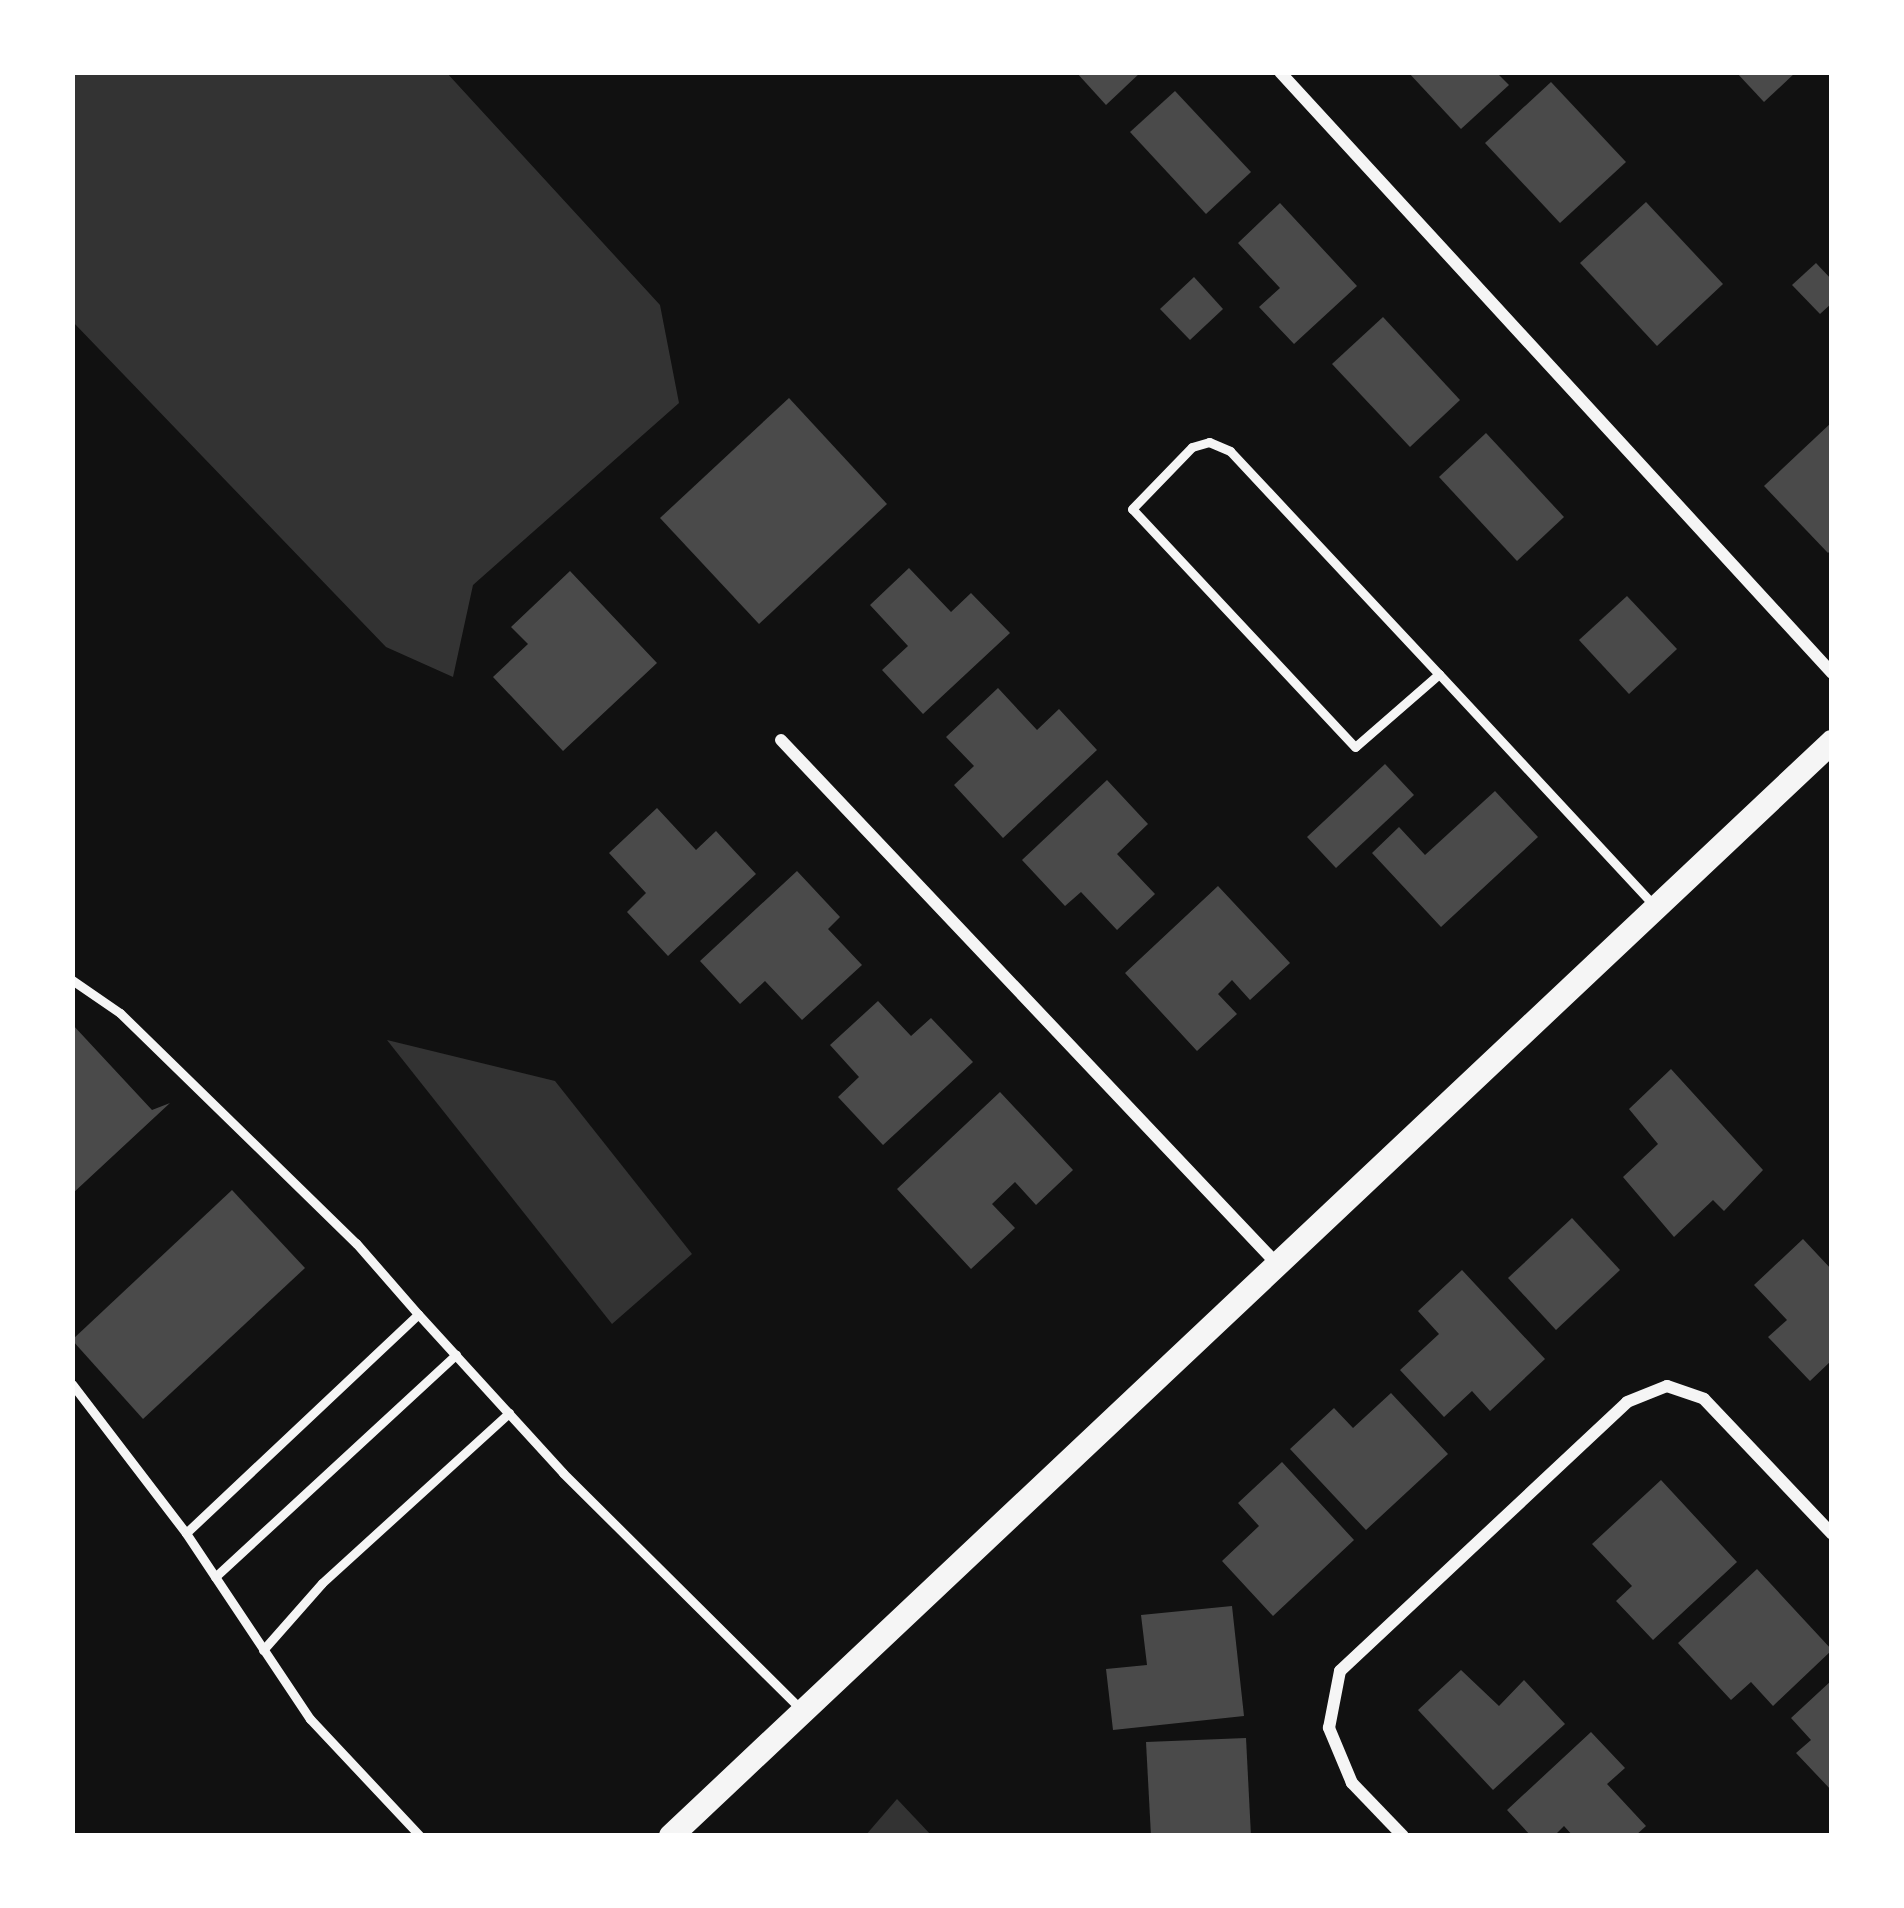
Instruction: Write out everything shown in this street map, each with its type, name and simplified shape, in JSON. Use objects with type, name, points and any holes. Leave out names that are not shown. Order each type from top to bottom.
[{"type":"main road","points":[[671,1836],[1832,742]]},
{"type":"street","points":[[1280,72],[1832,673]]},
{"type":"street","points":[[781,740],[1278,1265]]},
{"type":"street","points":[[1403,1836],[1352,1783],[1329,1728],[1340,1671],[1627,1402],[1666,1386],[1704,1399],[1832,1534]]},
{"type":"lane","points":[[1439,674],[1355,747],[1132,509],[1192,447],[1209,442],[1230,451],[1439,674],[1656,908]]},
{"type":"lane","points":[[72,980],[120,1013],[356,1243],[509,1414],[803,1711]]},
{"type":"lane","points":[[186,1533],[418,1314]]},
{"type":"lane","points":[[215,1577],[456,1355]]},
{"type":"lane","points":[[72,1384],[186,1533],[310,1719],[420,1836]]},
{"type":"lane","points":[[263,1650],[322,1583],[509,1414]]},
{"type":"shaded area","points":[[72,72],[446,72],[660,305],[679,403],[473,585],[453,677],[386,647],[72,321]]},
{"type":"shaded area","points":[[387,1040],[555,1081],[692,1254],[612,1324]]},
{"type":"shaded area","points":[[897,1799],[932,1836],[865,1836]]},
{"type":"building","points":[[1076,72],[1141,72],[1106,105]]},
{"type":"building","points":[[1408,72],[1496,72],[1509,85],[1461,129]]},
{"type":"building","points":[[1736,72],[1796,72],[1764,102]]},
{"type":"building","points":[[1551,82],[1626,162],[1560,223],[1485,143]]},
{"type":"building","points":[[1175,91],[1251,172],[1206,214],[1130,132]]},
{"type":"building","points":[[1646,202],[1723,284],[1657,346],[1580,263]]},
{"type":"building","points":[[1280,203],[1357,286],[1294,344],[1259,307],[1280,288],[1238,243]]},
{"type":"building","points":[[1816,263],[1832,280],[1832,303],[1820,314],[1792,285]]},
{"type":"building","points":[[1194,277],[1223,309],[1190,340],[1160,309]]},
{"type":"building","points":[[1383,317],[1460,400],[1410,447],[1332,364]]},
{"type":"building","points":[[789,398],[887,504],[759,624],[660,518]]},
{"type":"building","points":[[1832,422],[1832,549],[1828,553],[1764,486]]},
{"type":"building","points":[[1486,433],[1564,517],[1517,561],[1439,477]]},
{"type":"building","points":[[909,568],[951,612],[971,593],[1010,633],[923,714],[882,670],[908,646],[870,605]]},
{"type":"building","points":[[570,571],[657,663],[563,751],[493,677],[528,644],[511,627]]},
{"type":"building","points":[[1627,596],[1677,649],[1629,694],[1579,640]]},
{"type":"building","points":[[998,688],[1037,730],[1059,709],[1097,750],[1003,838],[954,785],[974,766],[946,737]]},
{"type":"building","points":[[1385,764],[1414,795],[1336,868],[1307,837]]},
{"type":"building","points":[[1107,780],[1148,824],[1117,854],[1155,894],[1117,930],[1081,892],[1065,906],[1022,860]]},
{"type":"building","points":[[1495,791],[1538,837],[1441,927],[1372,853],[1399,827],[1425,855]]},
{"type":"building","points":[[657,808],[696,850],[716,831],[756,874],[668,956],[627,912],[646,893],[609,853]]},
{"type":"building","points":[[797,871],[840,917],[828,929],[862,965],[802,1020],[765,981],[740,1004],[700,961]]},
{"type":"building","points":[[1218,886],[1290,963],[1250,1000],[1232,980],[1218,994],[1237,1014],[1197,1051],[1125,973]]},
{"type":"building","points":[[878,1001],[911,1036],[931,1018],[973,1062],[883,1145],[838,1097],[859,1077],[830,1045]]},
{"type":"building","points":[[72,1024],[152,1110],[170,1103],[72,1194]]},
{"type":"building","points":[[1671,1069],[1763,1170],[1724,1211],[1713,1200],[1674,1237],[1623,1177],[1658,1144],[1629,1109]]},
{"type":"building","points":[[1000,1092],[1073,1170],[1036,1205],[1015,1182],[992,1204],[1015,1228],[971,1269],[897,1189]]},
{"type":"building","points":[[232,1190],[305,1268],[143,1419],[72,1340]]},
{"type":"building","points":[[1572,1218],[1620,1270],[1556,1330],[1508,1278]]},
{"type":"building","points":[[1803,1239],[1832,1270],[1832,1360],[1810,1381],[1768,1337],[1787,1320],[1754,1285]]},
{"type":"building","points":[[1462,1270],[1545,1359],[1490,1411],[1472,1391],[1444,1417],[1400,1370],[1439,1334],[1418,1311]]},
{"type":"building","points":[[1391,1393],[1448,1454],[1366,1530],[1290,1449],[1334,1408],[1353,1428]]},
{"type":"building","points":[[1282,1462],[1354,1540],[1273,1616],[1222,1561],[1259,1526],[1238,1503]]},
{"type":"building","points":[[1661,1480],[1737,1562],[1653,1640],[1616,1601],[1632,1586],[1592,1544]]},
{"type":"building","points":[[1757,1569],[1832,1650],[1773,1706],[1751,1682],[1731,1700],[1678,1643]]},
{"type":"building","points":[[1232,1606],[1244,1716],[1113,1730],[1106,1669],[1147,1665],[1141,1615]]},
{"type":"building","points":[[1461,1670],[1499,1706],[1524,1680],[1565,1724],[1493,1790],[1418,1710]]},
{"type":"building","points":[[1832,1680],[1832,1791],[1796,1753],[1811,1740],[1791,1718]]},
{"type":"building","points":[[1591,1732],[1625,1768],[1607,1784],[1646,1826],[1635,1836],[1573,1836],[1564,1826],[1554,1836],[1531,1836],[1507,1810]]},
{"type":"building","points":[[1246,1738],[1251,1836],[1151,1836],[1146,1742]]}]
